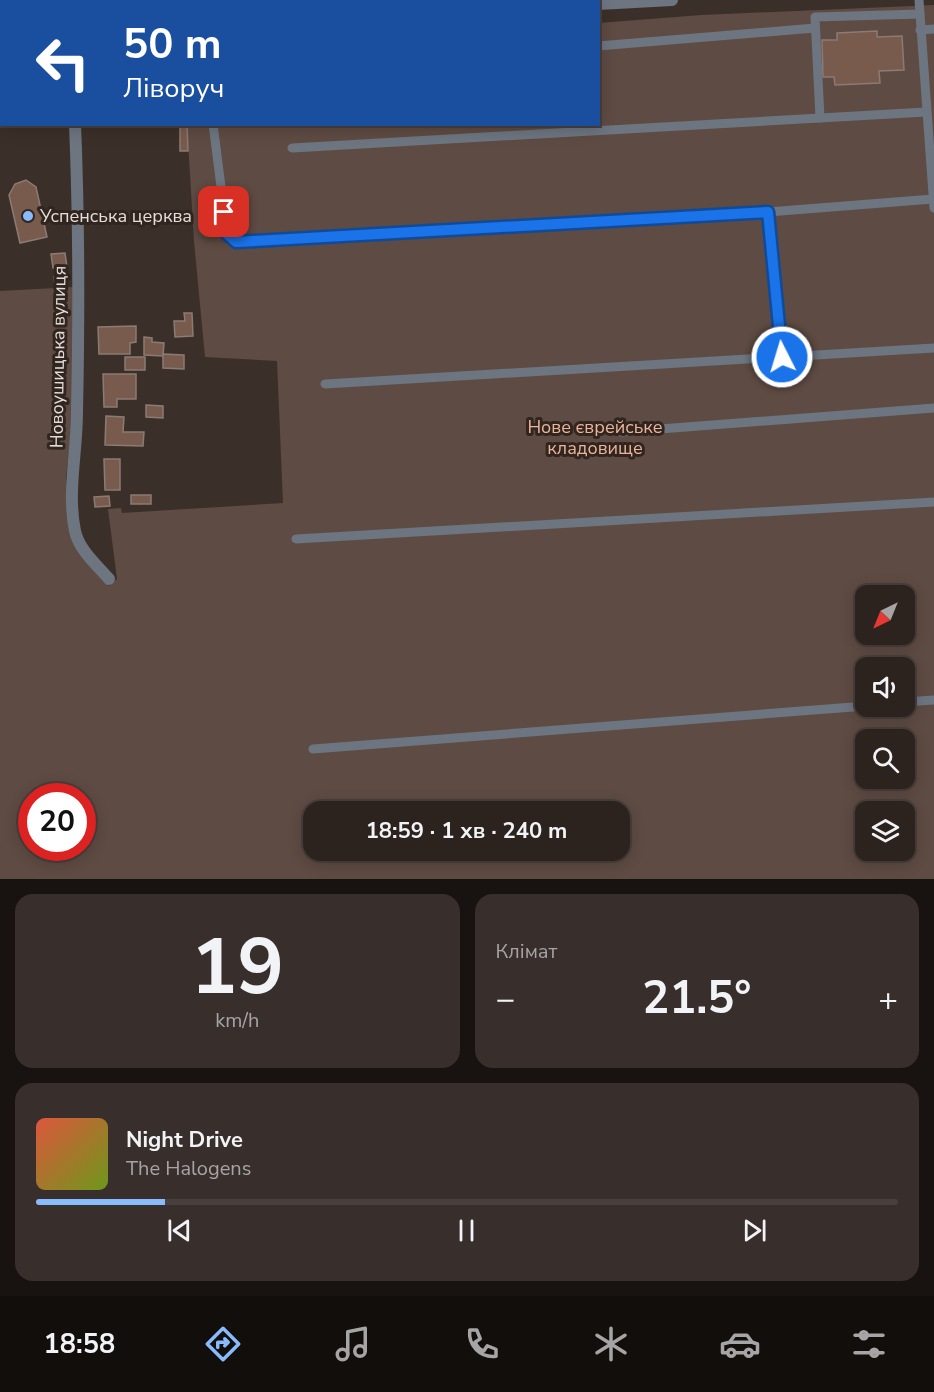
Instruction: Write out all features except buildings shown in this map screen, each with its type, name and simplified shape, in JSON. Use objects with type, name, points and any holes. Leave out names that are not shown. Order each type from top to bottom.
[{"type":"street","points":[[600,4],[672,0]]},
{"type":"street","name":"Новоушицька вулиця","points":[[75,126],[78,286],[77,416],[72,477],[75,531],[81,546],[109,579]]},
{"type":"lane","points":[[919,0],[934,208]]},
{"type":"lane","points":[[820,118],[814,18],[920,14]]},
{"type":"lane","points":[[600,46],[815,28]]},
{"type":"lane","points":[[921,30],[934,29]]},
{"type":"lane","points":[[292,148],[926,112]]},
{"type":"lane","points":[[213,126],[227,234],[236,242],[768,212],[933,199]]},
{"type":"lane","points":[[768,212],[782,357]]},
{"type":"lane","points":[[325,384],[934,348]]},
{"type":"lane","points":[[621,432],[934,408]]},
{"type":"lane","points":[[296,539],[934,502]]},
{"type":"lane","points":[[915,701],[934,700]]},
{"type":"lane","points":[[313,749],[855,707]]},
{"type":"green space","name":"Нове єврейське кладовище","points":[[934,5],[934,879],[0,879],[0,291],[74,287],[73,417],[66,477],[70,532],[77,548],[109,586],[117,579],[108,509],[121,508],[122,513],[283,503],[277,361],[205,357],[194,241],[187,126],[600,126],[600,23],[701,15]]},
{"type":"place","name":"Успенська церква","points":[[28,216]]},
{"type":"route","points":[[224,212],[227,234],[236,242],[768,212],[782,357]]}]
